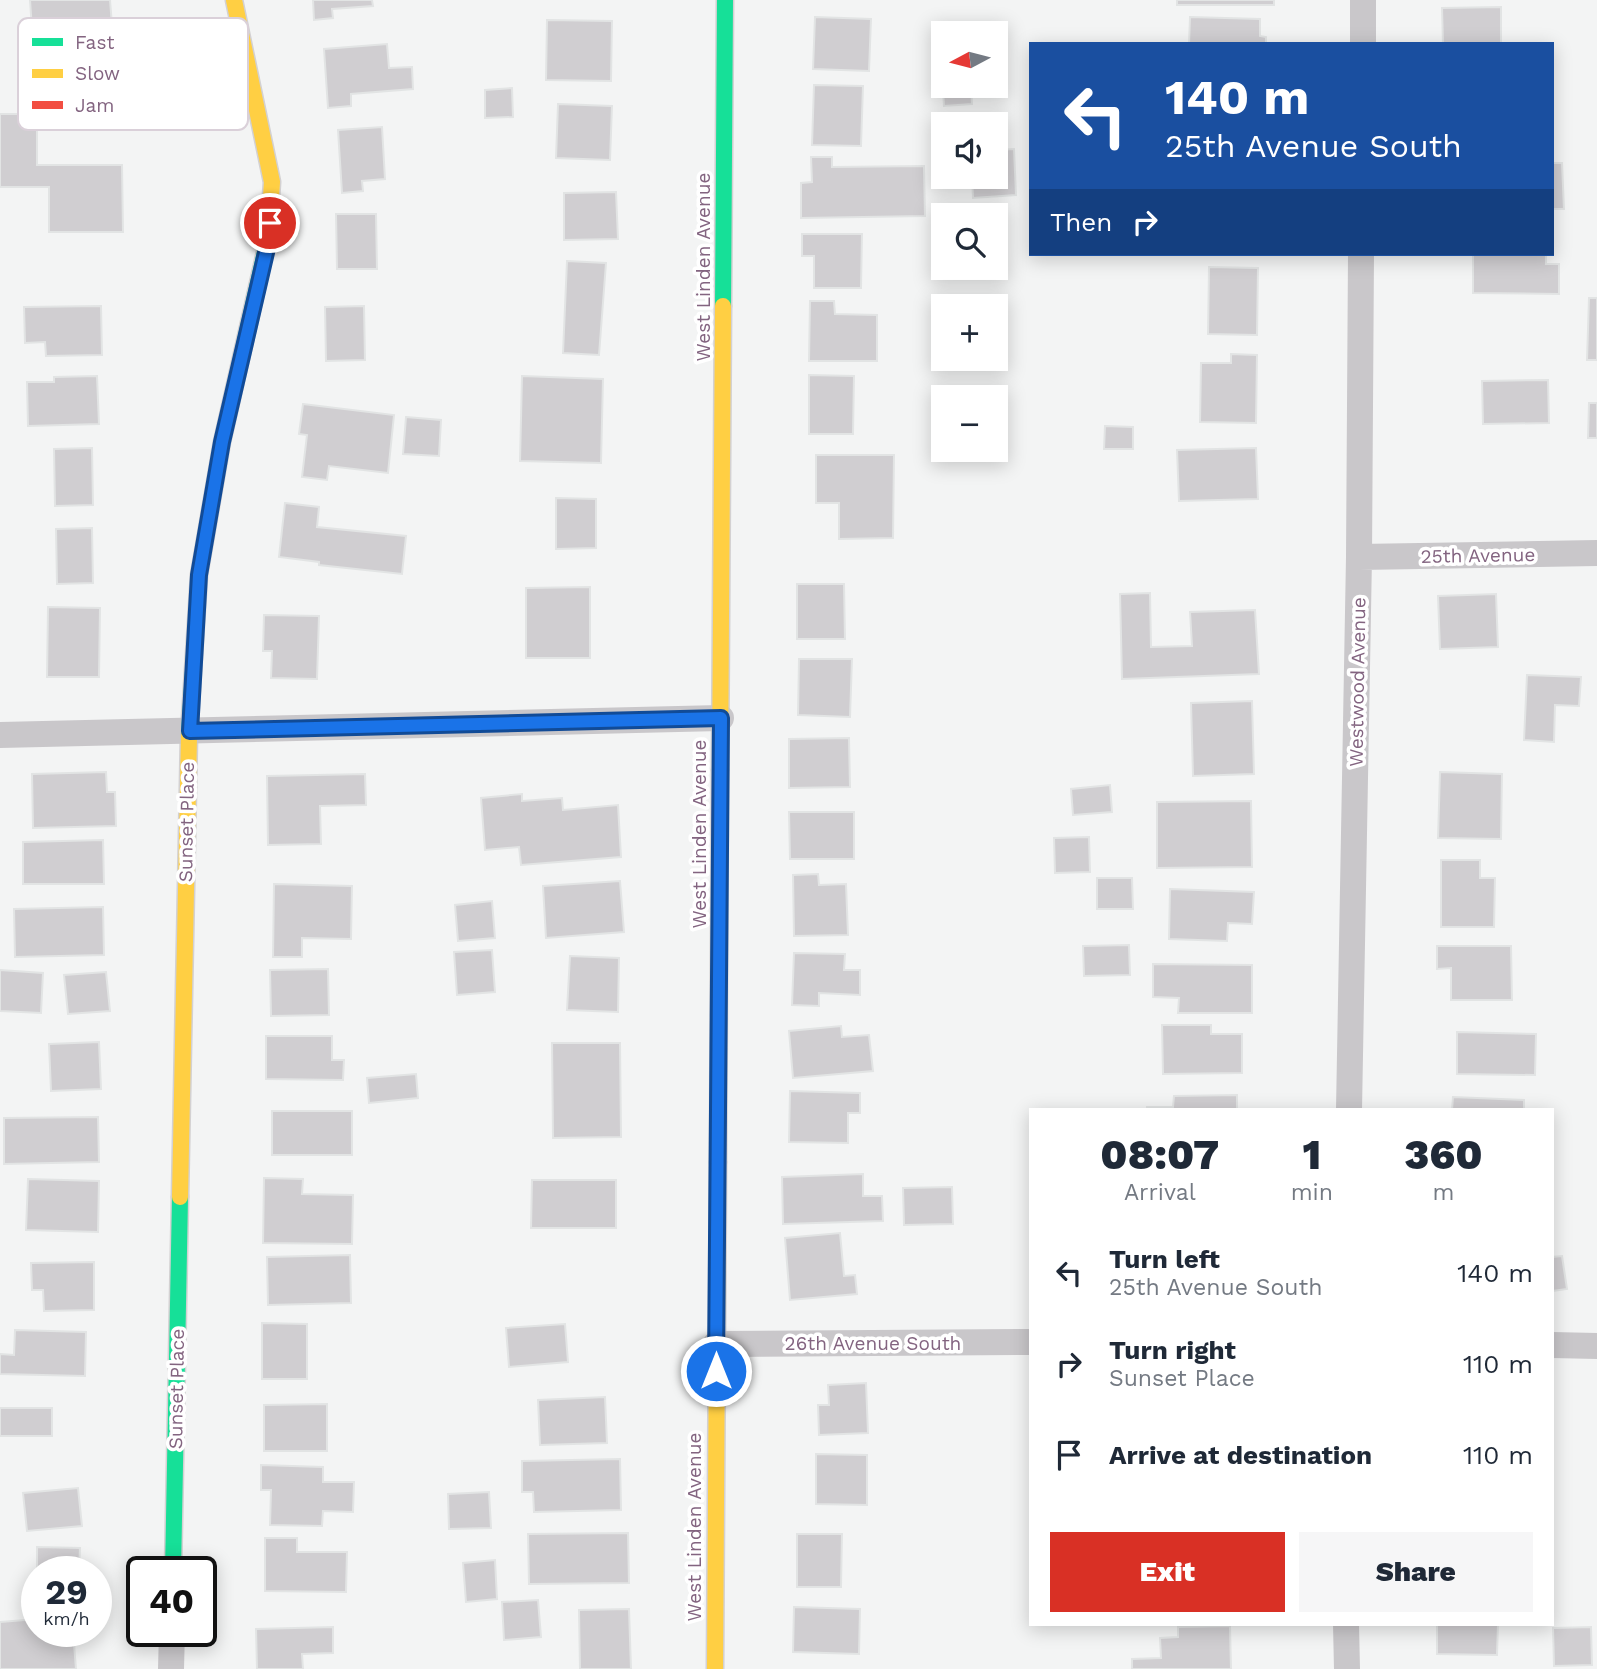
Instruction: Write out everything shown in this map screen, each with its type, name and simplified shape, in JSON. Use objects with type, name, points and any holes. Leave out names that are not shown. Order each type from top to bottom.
[{"type":"street","name":"Sunset Place","points":[[234,0],[238,18]]},
{"type":"street","name":"West Linden Avenue","points":[[715,1669],[725,0]]},
{"type":"street","points":[[1363,0],[1363,42]]},
{"type":"street","name":"Sunset Place","points":[[173,1556],[187,764],[199,575],[222,442],[268,244],[272,195],[272,182],[248,67]]},
{"type":"street","name":"Westwood Avenue","points":[[1349,1108],[1359,557],[1361,256]]},
{"type":"street","name":"25th Avenue","points":[[1359,557],[1597,553]]},
{"type":"street","points":[[0,735],[721,718]]},
{"type":"street","name":"26th Avenue South","points":[[716,1344],[1029,1342]]},
{"type":"street","points":[[1554,1345],[1597,1346]]},
{"type":"street","points":[[1346,1626],[1346,1669]]},
{"type":"street","points":[[171,1669],[172,1647]]},
{"type":"building","points":[[30,0],[110,0],[111,18],[31,18]]},
{"type":"building","points":[[313,0],[372,0],[373,6],[332,9],[333,18],[314,20]]},
{"type":"building","points":[[1177,0],[1274,0],[1274,5],[1177,5]]},
{"type":"building","points":[[1501,7],[1501,42],[1443,42],[1442,8]]},
{"type":"building","points":[[815,17],[871,19],[869,71],[813,69]]},
{"type":"building","points":[[1190,17],[1260,19],[1260,36],[1266,37],[1266,42],[1189,42]]},
{"type":"building","points":[[547,20],[612,21],[611,81],[546,80]]},
{"type":"building","points":[[387,44],[389,68],[412,67],[413,89],[351,94],[351,106],[328,108],[324,49]]},
{"type":"building","points":[[814,85],[863,86],[861,146],[812,145]]},
{"type":"building","points":[[512,88],[513,117],[485,118],[485,90]]},
{"type":"building","points":[[943,98],[972,98],[972,104],[944,106]]},
{"type":"building","points":[[558,104],[612,106],[610,160],[556,158]]},
{"type":"building","points":[[0,114],[18,114],[18,130],[37,130],[37,165],[122,165],[123,232],[49,232],[49,187],[0,187]]},
{"type":"building","points":[[382,127],[385,179],[362,181],[363,191],[342,193],[338,130]]},
{"type":"building","points":[[1008,149],[1014,149],[1016,195],[973,198],[973,189],[1008,189]]},
{"type":"building","points":[[811,157],[832,157],[832,167],[924,166],[925,216],[801,218],[801,183],[812,182]]},
{"type":"building","points":[[1554,163],[1562,163],[1564,209],[1554,209]]},
{"type":"building","points":[[616,192],[618,239],[564,240],[564,193]]},
{"type":"building","points":[[336,214],[376,214],[377,269],[337,269]]},
{"type":"building","points":[[802,234],[862,234],[861,288],[814,288],[814,256],[802,256]]},
{"type":"building","points":[[1473,256],[1546,256],[1546,264],[1559,264],[1559,294],[1473,293]]},
{"type":"building","points":[[567,261],[606,263],[599,355],[563,353]]},
{"type":"building","points":[[1209,267],[1258,268],[1257,335],[1208,334]]},
{"type":"building","points":[[1589,298],[1597,298],[1597,360],[1587,360]]},
{"type":"building","points":[[810,301],[834,301],[835,314],[877,315],[877,361],[809,361]]},
{"type":"building","points":[[101,306],[102,355],[46,356],[45,342],[25,343],[24,307]]},
{"type":"building","points":[[364,306],[365,360],[326,361],[325,307]]},
{"type":"building","points":[[1231,354],[1257,355],[1256,423],[1200,422],[1201,363],[1231,363]]},
{"type":"building","points":[[809,375],[854,376],[853,434],[809,434]]},
{"type":"building","points":[[97,376],[99,424],[28,426],[27,382],[54,382],[54,377]]},
{"type":"building","points":[[522,376],[603,379],[601,463],[520,461]]},
{"type":"building","points":[[1548,380],[1549,423],[1483,424],[1482,381]]},
{"type":"building","points":[[1589,403],[1597,403],[1597,438],[1588,438]]},
{"type":"building","points":[[303,404],[394,415],[388,473],[329,466],[327,480],[302,477],[307,435],[299,434]]},
{"type":"building","points":[[406,417],[441,420],[439,456],[403,454]]},
{"type":"building","points":[[1105,426],[1133,427],[1133,449],[1104,449]]},
{"type":"building","points":[[92,448],[93,505],[55,506],[54,449]]},
{"type":"building","points":[[1256,448],[1258,499],[1179,501],[1177,450]]},
{"type":"building","points":[[816,455],[894,455],[893,538],[839,539],[839,503],[816,503]]},
{"type":"building","points":[[556,498],[596,499],[596,548],[556,549]]},
{"type":"building","points":[[285,503],[319,507],[317,527],[406,536],[402,574],[319,565],[319,562],[279,557]]},
{"type":"building","points":[[92,528],[93,583],[57,584],[56,529]]},
{"type":"building","points":[[797,584],[844,584],[845,639],[797,639]]},
{"type":"building","points":[[590,587],[590,658],[526,658],[526,588]]},
{"type":"building","points":[[1150,593],[1151,647],[1192,646],[1190,612],[1255,610],[1259,674],[1122,679],[1120,594]]},
{"type":"building","points":[[1496,594],[1498,647],[1440,649],[1438,596]]},
{"type":"building","points":[[48,607],[100,608],[99,677],[47,677]]},
{"type":"building","points":[[264,615],[319,616],[317,679],[271,678],[272,651],[263,651]]},
{"type":"building","points":[[799,659],[852,659],[850,717],[798,715]]},
{"type":"building","points":[[1527,675],[1581,677],[1579,706],[1555,705],[1554,742],[1524,740]]},
{"type":"building","points":[[1252,701],[1254,774],[1193,776],[1191,703]]},
{"type":"building","points":[[849,738],[850,787],[789,788],[789,739]]},
{"type":"building","points":[[106,772],[107,792],[115,792],[116,826],[33,828],[32,774]]},
{"type":"building","points":[[1440,772],[1502,774],[1501,839],[1438,838]]},
{"type":"building","points":[[365,774],[366,805],[320,806],[321,844],[268,845],[267,776]]},
{"type":"building","points":[[1110,785],[1112,812],[1073,815],[1071,789]]},
{"type":"building","points":[[522,794],[522,801],[562,798],[563,810],[618,805],[621,857],[521,865],[519,847],[485,850],[481,798]]},
{"type":"building","points":[[1251,801],[1252,867],[1157,868],[1157,802]]},
{"type":"building","points":[[789,812],[854,812],[854,859],[790,859]]},
{"type":"building","points":[[1089,837],[1090,872],[1055,873],[1054,838]]},
{"type":"building","points":[[103,840],[104,884],[23,884],[23,842]]},
{"type":"building","points":[[1441,860],[1480,860],[1480,878],[1495,878],[1494,927],[1441,927]]},
{"type":"building","points":[[818,874],[819,885],[846,884],[848,935],[794,936],[793,875]]},
{"type":"building","points":[[1097,878],[1132,878],[1133,909],[1097,909]]},
{"type":"building","points":[[620,881],[624,932],[546,938],[543,886]]},
{"type":"building","points":[[274,884],[352,886],[351,939],[302,938],[302,957],[273,957]]},
{"type":"building","points":[[1170,889],[1254,892],[1252,924],[1228,923],[1227,941],[1169,939]]},
{"type":"building","points":[[492,901],[495,938],[458,941],[455,905]]},
{"type":"building","points":[[103,907],[104,955],[15,957],[14,909]]},
{"type":"building","points":[[1129,945],[1130,975],[1084,976],[1083,946]]},
{"type":"building","points":[[1437,946],[1511,946],[1512,1000],[1451,1000],[1451,968],[1437,969]]},
{"type":"building","points":[[492,950],[495,992],[457,995],[454,952]]},
{"type":"building","points":[[794,953],[845,954],[844,970],[860,970],[860,995],[819,993],[819,1006],[792,1005]]},
{"type":"building","points":[[570,956],[619,958],[618,1012],[567,1010]]},
{"type":"building","points":[[1153,964],[1252,965],[1252,1013],[1178,1013],[1179,998],[1153,997]]},
{"type":"building","points":[[328,969],[329,1015],[271,1016],[270,970]]},
{"type":"building","points":[[0,970],[43,973],[41,1013],[0,1011]]},
{"type":"building","points":[[106,972],[110,1011],[68,1014],[64,975]]},
{"type":"building","points":[[1162,1025],[1211,1025],[1211,1034],[1242,1034],[1242,1073],[1163,1074]]},
{"type":"building","points":[[841,1026],[842,1037],[869,1035],[873,1071],[793,1078],[789,1031]]},
{"type":"building","points":[[1457,1032],[1536,1034],[1535,1075],[1457,1074]]},
{"type":"building","points":[[266,1036],[332,1036],[332,1060],[344,1060],[343,1080],[266,1079]]},
{"type":"building","points":[[99,1042],[101,1089],[51,1091],[49,1044]]},
{"type":"building","points":[[552,1043],[620,1043],[621,1137],[553,1138]]},
{"type":"building","points":[[416,1074],[418,1098],[369,1103],[367,1078]]},
{"type":"building","points":[[790,1091],[860,1093],[860,1113],[848,1113],[848,1143],[789,1142]]},
{"type":"building","points":[[1237,1095],[1237,1108],[1147,1108],[1173,1107],[1174,1096]]},
{"type":"building","points":[[1453,1097],[1524,1100],[1524,1108],[1452,1108]]},
{"type":"building","points":[[272,1111],[352,1111],[352,1155],[272,1155]]},
{"type":"building","points":[[98,1117],[99,1162],[4,1164],[4,1118]]},
{"type":"building","points":[[863,1174],[863,1196],[882,1196],[883,1221],[783,1224],[782,1177]]},
{"type":"building","points":[[264,1178],[303,1179],[302,1194],[353,1195],[352,1244],[263,1243]]},
{"type":"building","points":[[28,1179],[99,1181],[98,1232],[26,1230]]},
{"type":"building","points":[[532,1180],[616,1180],[616,1228],[531,1228]]},
{"type":"building","points":[[952,1187],[953,1224],[904,1225],[903,1188]]},
{"type":"building","points":[[840,1233],[844,1276],[855,1275],[857,1294],[790,1300],[785,1238]]},
{"type":"building","points":[[350,1255],[351,1303],[268,1305],[267,1257]]},
{"type":"building","points":[[1562,1256],[1567,1289],[1554,1291],[1554,1257]]},
{"type":"building","points":[[94,1262],[94,1310],[44,1311],[43,1290],[32,1290],[31,1263]]},
{"type":"building","points":[[262,1323],[307,1324],[307,1379],[262,1379]]},
{"type":"building","points":[[565,1324],[568,1362],[509,1367],[506,1328]]},
{"type":"building","points":[[15,1330],[86,1332],[85,1376],[0,1374],[0,1354],[14,1355]]},
{"type":"building","points":[[866,1383],[868,1433],[819,1435],[818,1405],[829,1405],[828,1385]]},
{"type":"building","points":[[605,1397],[607,1443],[540,1445],[538,1400]]},
{"type":"building","points":[[327,1404],[327,1451],[264,1451],[264,1405]]},
{"type":"building","points":[[0,1408],[52,1408],[52,1436],[0,1436]]},
{"type":"building","points":[[816,1454],[867,1455],[867,1505],[816,1504]]},
{"type":"building","points":[[620,1459],[621,1510],[534,1512],[533,1492],[522,1492],[522,1461]]},
{"type":"building","points":[[261,1465],[323,1467],[323,1482],[354,1482],[353,1512],[323,1511],[322,1526],[270,1525],[271,1490],[261,1490]]},
{"type":"building","points":[[78,1488],[82,1526],[27,1531],[23,1493]]},
{"type":"building","points":[[489,1492],[491,1528],[449,1529],[448,1494]]},
{"type":"building","points":[[628,1533],[629,1583],[529,1584],[528,1534]]},
{"type":"building","points":[[797,1534],[842,1534],[841,1587],[797,1587]]},
{"type":"building","points":[[265,1538],[297,1538],[297,1552],[347,1552],[346,1592],[265,1591]]},
{"type":"building","points":[[37,1547],[80,1548],[80,1556],[37,1556]]},
{"type":"building","points":[[495,1560],[497,1599],[466,1602],[463,1563]]},
{"type":"building","points":[[538,1600],[541,1637],[504,1640],[502,1602]]},
{"type":"building","points":[[794,1607],[860,1609],[859,1654],[793,1652]]},
{"type":"building","points":[[629,1609],[631,1669],[580,1669],[579,1610]]},
{"type":"building","points":[[21,1620],[21,1647],[74,1647],[76,1669],[0,1669],[0,1622]]},
{"type":"building","points":[[1230,1626],[1231,1669],[1132,1669],[1132,1659],[1161,1658],[1160,1638],[1178,1637],[1178,1627]]},
{"type":"building","points":[[1437,1626],[1498,1626],[1497,1655],[1437,1654]]},
{"type":"building","points":[[333,1627],[333,1653],[302,1654],[303,1669],[257,1669],[256,1629]]},
{"type":"building","points":[[1591,1627],[1592,1665],[1554,1666],[1553,1628]]},
{"type":"traffic: fast","points":[[723,306],[725,0]]},
{"type":"traffic: fast","points":[[189,735],[199,575],[222,442],[268,239]]},
{"type":"traffic: fast","points":[[173,1556],[180,1197]]},
{"type":"traffic: slow","points":[[234,0],[238,18]]},
{"type":"traffic: slow","points":[[248,67],[272,182],[268,239]]},
{"type":"traffic: slow","points":[[720,770],[723,306]]},
{"type":"traffic: slow","points":[[180,1197],[189,735]]},
{"type":"traffic: slow","points":[[715,1669],[718,1162]]},
{"type":"traffic: jam","points":[[718,1162],[720,770]]},
{"type":"route","points":[[270,223],[268,244],[222,442],[199,575],[190,731],[721,718],[716,1371]]}]
